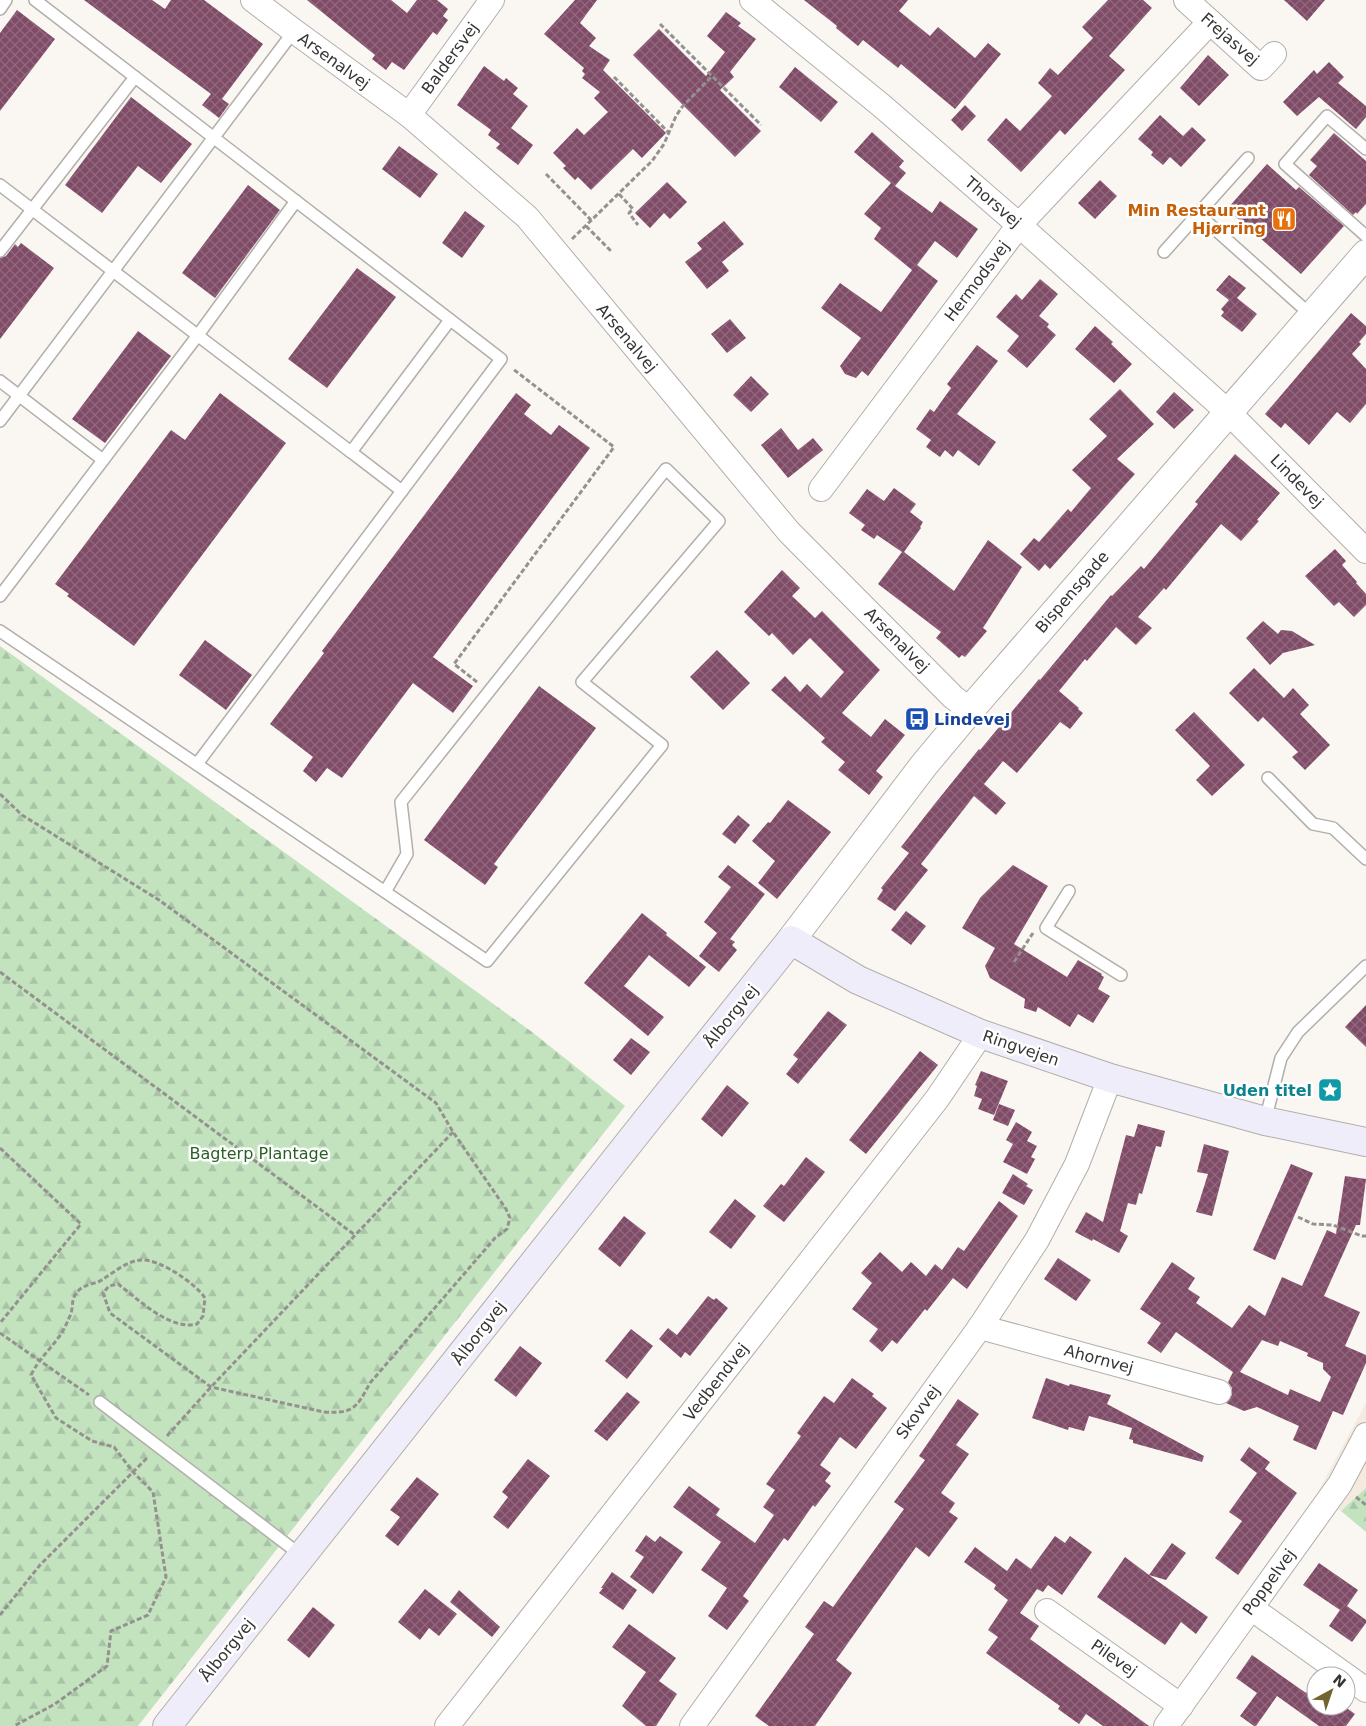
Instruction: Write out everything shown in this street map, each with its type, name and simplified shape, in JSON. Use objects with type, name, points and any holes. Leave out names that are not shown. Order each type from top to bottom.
[{"type":"main road","name":"Ringvejen","points":[[791,940],[858,980],[981,1034],[1110,1078],[1265,1121],[1366,1142]]},
{"type":"main road","name":"Ålborgvej","points":[[167,1726],[791,940]]},
{"type":"street","name":"Arsenalvej","points":[[253,0],[409,115],[526,217],[789,532],[953,697],[970,710]]},
{"type":"street","name":"Baldersvej","points":[[409,115],[492,0]]},
{"type":"street","name":"Thorsvej","points":[[752,0],[882,106],[1019,225],[1228,412]]},
{"type":"street","name":"Frejasvej","points":[[1186,0],[1261,68],[1274,54]]},
{"type":"street","name":"Hermodsvej","points":[[821,488],[1019,225],[1210,22]]},
{"type":"street","name":"Bispensgade","points":[[791,940],[924,765],[970,710],[1312,316],[1364,261]]},
{"type":"street","name":"Lindevej","points":[[1228,412],[1366,551]]},
{"type":"street","name":"Vedbendvej","points":[[447,1726],[937,1100],[981,1034]]},
{"type":"street","name":"Skovvej","points":[[692,1726],[980,1326],[1037,1240],[1073,1172],[1110,1078]]},
{"type":"street","name":"Ahornvej","points":[[980,1326],[1219,1392]]},
{"type":"street","name":"Poppelvej","points":[[1166,1726],[1340,1484],[1366,1435]]},
{"type":"street","points":[[1251,1608],[1366,1690]]},
{"type":"street","name":"Pilevej","points":[[1047,1611],[1181,1706]]},
{"type":"lane","points":[[0,9],[6,0]]},
{"type":"lane","points":[[35,0],[501,359],[196,764]]},
{"type":"lane","points":[[0,421],[294,31]]},
{"type":"lane","points":[[0,251],[136,77]]},
{"type":"lane","points":[[1366,149],[1327,116],[1285,164],[1366,236]]},
{"type":"lane","points":[[1164,252],[1248,158]]},
{"type":"lane","points":[[0,185],[402,491]]},
{"type":"lane","points":[[0,596],[198,335],[296,201]]},
{"type":"lane","points":[[1198,214],[1312,316]]},
{"type":"lane","points":[[350,452],[450,320]]},
{"type":"lane","points":[[0,381],[103,460]]},
{"type":"lane","points":[[0,631],[196,764],[385,892],[487,961],[662,745],[582,682],[719,521],[666,469],[401,802],[407,854],[385,892]]},
{"type":"lane","points":[[1268,778],[1313,824],[1333,828],[1366,860]]},
{"type":"lane","points":[[1069,891],[1046,928],[1121,976]]},
{"type":"lane","points":[[1265,1121],[1280,1058],[1298,1032],[1366,966]]},
{"type":"lane","points":[[100,1402],[302,1556]]},
{"type":"path","points":[[660,24],[761,125]]},
{"type":"path","points":[[557,254],[652,161],[664,144],[682,107],[712,76]]},
{"type":"path","points":[[614,77],[669,133]]},
{"type":"path","points":[[546,174],[591,220]]},
{"type":"path","points":[[619,194],[633,208],[629,214],[638,225]]},
{"type":"path","points":[[586,226],[612,251]]},
{"type":"path","points":[[489,692],[454,664],[614,447],[501,359]]},
{"type":"path","points":[[0,794],[22,815],[159,900],[436,1103],[453,1132],[506,1209],[510,1218],[507,1229],[495,1238],[370,1383],[359,1403],[342,1413],[324,1412],[211,1387],[110,1313],[102,1293],[109,1286],[118,1284],[163,1318],[189,1326],[197,1324],[203,1316],[205,1298],[201,1292],[188,1281],[155,1262],[140,1260],[129,1263],[98,1281],[81,1288],[72,1298],[71,1314],[59,1337],[38,1361],[31,1375],[56,1418],[92,1441],[114,1447],[133,1472],[153,1492],[166,1577],[148,1615],[111,1631],[107,1666],[55,1704],[14,1726]]},
{"type":"path","points":[[1014,962],[1032,933],[1046,928]]},
{"type":"path","points":[[0,972],[355,1235]]},
{"type":"path","points":[[0,1615],[40,1565],[158,1446],[211,1387],[453,1132]]},
{"type":"path","points":[[0,1148],[81,1224],[0,1323]]},
{"type":"path","points":[[1298,1217],[1313,1224],[1333,1224],[1366,1236]]},
{"type":"path","points":[[0,1333],[100,1402]]},
{"type":"shaded area","points":[[1366,1403],[1366,1488],[1341,1511],[1318,1492]]},
{"type":"green space","name":"Bagterp Plantage","points":[[0,646],[532,1032],[625,1106],[138,1726],[0,1726]]},
{"type":"green space","points":[[1366,1488],[1366,1532],[1341,1511]]},
{"type":"building","points":[[84,0],[152,0],[165,9],[171,0],[204,0],[263,44],[222,99],[229,104],[219,118],[202,105],[211,94]]},
{"type":"building","points":[[307,0],[391,0],[407,13],[417,0],[437,0],[448,9],[443,16],[448,20],[437,35],[433,32],[404,70],[392,62],[386,70],[372,59],[375,55]]},
{"type":"building","points":[[575,0],[597,0],[580,23],[596,38],[589,46],[610,60],[603,70],[666,133],[642,158],[633,149],[591,190],[578,177],[575,180],[563,168],[566,166],[553,153],[577,128],[584,135],[608,112],[594,98],[600,92],[582,78],[585,74],[582,71],[584,68],[544,34]]},
{"type":"building","points":[[804,0],[908,0],[899,11],[930,36],[938,27],[975,58],[988,43],[1001,54],[955,109],[901,64],[898,68],[863,40],[858,46],[836,28],[837,26]]},
{"type":"building","points":[[1108,0],[1143,0],[1152,8],[1109,56],[1125,70],[1065,135],[1060,130],[1021,172],[987,140],[1006,118],[1020,131],[1052,96],[1038,83],[1050,68],[1058,75],[1093,38],[1082,27]]},
{"type":"building","points":[[1284,0],[1325,0],[1307,21]]},
{"type":"building","points":[[17,10],[55,39],[0,111],[0,33]]},
{"type":"building","points":[[726,12],[741,23],[738,26],[756,39],[730,72],[734,77],[720,90],[761,131],[735,157],[633,55],[659,29],[706,76],[725,52],[707,36]]},
{"type":"building","points":[[1208,55],[1229,75],[1199,106],[1180,88]]},
{"type":"building","points":[[1329,62],[1344,77],[1338,83],[1366,106],[1366,117],[1356,129],[1319,97],[1297,116],[1283,102],[1314,70],[1317,74]]},
{"type":"building","points":[[484,66],[504,81],[506,78],[518,88],[513,94],[528,106],[511,128],[533,145],[518,165],[496,148],[500,144],[488,135],[491,130],[457,105]]},
{"type":"building","points":[[795,67],[838,102],[821,122],[779,87]]},
{"type":"building","points":[[131,97],[192,144],[161,183],[138,166],[102,213],[65,185]]},
{"type":"building","points":[[965,105],[976,116],[962,131],[951,120]]},
{"type":"building","points":[[1160,115],[1183,136],[1192,127],[1206,140],[1181,167],[1170,157],[1163,165],[1151,155],[1153,152],[1138,139]]},
{"type":"building","points":[[872,132],[904,161],[899,167],[906,173],[895,186],[932,213],[940,201],[978,229],[957,258],[935,241],[917,265],[938,281],[868,376],[862,371],[856,378],[845,374],[840,366],[861,338],[821,308],[840,283],[881,312],[912,270],[874,239],[881,228],[864,214],[891,183],[854,152]]},
{"type":"building","points":[[1334,133],[1366,161],[1366,204],[1357,214],[1356,212],[1353,215],[1309,175],[1317,166],[1310,160]]},
{"type":"building","points":[[399,146],[438,174],[420,198],[382,169]]},
{"type":"building","name":"Min Restaurant Hjørring","points":[[1267,164],[1296,190],[1299,187],[1344,226],[1301,274],[1227,209]]},
{"type":"building","points":[[1100,180],[1117,196],[1095,219],[1078,203]]},
{"type":"building","points":[[667,182],[687,202],[670,219],[664,213],[650,228],[635,213]]},
{"type":"building","points":[[248,185],[280,210],[215,298],[182,273]]},
{"type":"building","points":[[465,211],[485,226],[462,258],[442,243]]},
{"type":"building","points":[[724,221],[744,244],[722,262],[729,271],[707,289],[685,262],[702,249],[697,243]]},
{"type":"building","points":[[21,243],[54,268],[0,339],[0,258],[6,256],[15,244],[18,247]]},
{"type":"building","points":[[357,268],[396,297],[327,388],[288,359]]},
{"type":"building","points":[[1229,275],[1246,288],[1237,298],[1257,314],[1242,332],[1221,316],[1224,312],[1221,309],[1229,300],[1216,290]]},
{"type":"building","points":[[1040,279],[1058,294],[1039,316],[1049,324],[1047,327],[1056,335],[1027,368],[1007,351],[1019,336],[996,317],[1016,294],[1022,300]]},
{"type":"building","points":[[1351,313],[1366,326],[1366,334],[1359,342],[1361,344],[1352,354],[1366,369],[1366,404],[1350,423],[1337,412],[1309,445],[1285,423],[1281,428],[1265,414]]},
{"type":"building","points":[[730,319],[746,338],[727,353],[711,334]]},
{"type":"building","points":[[1095,326],[1113,342],[1111,344],[1132,364],[1114,383],[1075,349]]},
{"type":"building","points":[[138,331],[171,356],[105,443],[72,419]]},
{"type":"building","points":[[977,345],[998,361],[957,414],[996,442],[979,466],[958,450],[953,457],[945,450],[940,457],[926,447],[931,440],[916,429],[930,409],[934,412],[951,388],[947,384]]},
{"type":"building","points":[[751,376],[769,394],[751,412],[733,395]]},
{"type":"building","points":[[1120,389],[1154,424],[1117,459],[1135,474],[1050,569],[1045,564],[1039,571],[1020,554],[1034,538],[1039,542],[1068,509],[1071,512],[1091,488],[1072,470],[1107,436],[1089,419]]},
{"type":"building","points":[[1174,392],[1194,410],[1174,429],[1156,412]]},
{"type":"building","points":[[220,393],[286,443],[134,646],[67,596],[69,594],[55,584],[171,430],[185,440]]},
{"type":"building","points":[[516,393],[531,405],[524,414],[551,435],[559,425],[590,448],[433,657],[473,686],[453,713],[413,683],[342,778],[327,768],[316,782],[303,771],[313,757],[270,724],[324,653],[322,651]]},
{"type":"building","points":[[781,428],[798,450],[813,438],[823,450],[788,478],[761,445]]},
{"type":"building","points":[[1235,454],[1280,493],[1257,520],[1259,521],[1241,541],[1221,524],[1166,590],[1164,588],[1138,617],[1152,628],[1136,645],[1116,627],[1087,661],[1085,659],[1059,691],[1083,713],[1070,729],[1060,722],[1017,773],[1003,761],[984,784],[1006,803],[996,815],[974,796],[921,864],[928,870],[895,911],[877,899],[883,890],[881,888],[909,853],[901,847],[933,806],[979,749],[1111,595],[1141,566],[1144,569],[1198,504],[1195,502]]},
{"type":"building","points":[[894,488],[916,504],[910,512],[923,522],[921,528],[904,552],[954,591],[988,540],[1022,567],[983,628],[987,631],[965,657],[962,655],[959,658],[936,638],[941,632],[878,584],[902,552],[877,535],[874,539],[861,530],[865,525],[849,513],[867,489],[884,501]]},
{"type":"building","points":[[1335,549],[1346,561],[1342,565],[1366,594],[1366,605],[1354,617],[1339,602],[1334,606],[1305,576]]},
{"type":"building","points":[[782,570],[800,588],[792,596],[815,618],[822,611],[880,670],[842,713],[871,737],[885,719],[905,735],[876,771],[883,777],[869,795],[838,770],[845,762],[821,742],[825,738],[771,690],[785,676],[800,692],[807,684],[821,698],[844,672],[810,638],[793,655],[772,633],[769,636],[744,612]]},
{"type":"building","points":[[1263,621],[1278,634],[1281,630],[1292,631],[1315,645],[1283,653],[1270,665],[1246,638]]},
{"type":"building","points":[[205,640],[252,675],[226,710],[179,675]]},
{"type":"building","points":[[717,650],[750,683],[723,710],[690,677]]},
{"type":"building","points":[[1254,668],[1284,698],[1293,688],[1309,705],[1300,714],[1330,745],[1305,770],[1292,757],[1298,752],[1263,717],[1258,722],[1229,693]]},
{"type":"building","points":[[539,686],[596,728],[494,864],[498,867],[485,885],[424,840]]},
{"type":"building","points":[[1194,712],[1245,765],[1212,796],[1196,780],[1210,766],[1175,730]]},
{"type":"building","points":[[788,800],[831,832],[777,899],[758,883],[775,861],[752,841],[768,822],[770,823]]},
{"type":"building","points":[[738,815],[750,825],[735,844],[722,834]]},
{"type":"building","points":[[728,865],[765,894],[730,939],[735,942],[732,945],[737,950],[719,972],[699,956],[717,933],[704,922],[731,887],[718,877]]},
{"type":"building","points":[[1013,865],[1048,886],[1014,944],[1067,977],[1078,960],[1102,974],[1104,977],[1098,989],[1110,996],[1093,1023],[1078,1014],[1070,1027],[1038,1007],[1036,1012],[1024,1008],[1025,999],[990,978],[985,966],[995,948],[962,928],[980,898]]},
{"type":"building","points":[[906,911],[926,926],[911,945],[891,930]]},
{"type":"building","points":[[642,913],[706,967],[689,987],[649,955],[624,986],[664,1017],[648,1036],[584,983]]},
{"type":"building","points":[[1366,1005],[1366,1047],[1345,1027]]},
{"type":"building","points":[[828,1011],[847,1025],[798,1084],[786,1074],[798,1059],[793,1055]]},
{"type":"building","points":[[631,1038],[650,1052],[631,1075],[613,1060]]},
{"type":"building","points":[[920,1051],[938,1065],[866,1154],[849,1140]]},
{"type":"building","points":[[981,1071],[1008,1081],[994,1115],[978,1109],[982,1099],[974,1096],[977,1086],[975,1085]]},
{"type":"building","points":[[727,1085],[749,1103],[722,1137],[701,1119]]},
{"type":"building","points":[[999,1104],[1015,1110],[1008,1126],[993,1120]]},
{"type":"building","points":[[1016,1122],[1032,1132],[1027,1141],[1037,1146],[1031,1157],[1035,1159],[1027,1174],[1003,1162],[1013,1144],[1006,1140]]},
{"type":"building","points":[[1138,1124],[1165,1131],[1161,1147],[1156,1146],[1142,1194],[1139,1193],[1136,1205],[1128,1203],[1120,1231],[1128,1236],[1119,1253],[1075,1232],[1086,1212],[1103,1222],[1126,1135],[1134,1137]]},
{"type":"building","points":[[1204,1144],[1229,1151],[1212,1216],[1196,1212],[1208,1174],[1197,1172]]},
{"type":"building","points":[[806,1157],[825,1172],[784,1222],[763,1206],[781,1184],[784,1186]]},
{"type":"building","points":[[1291,1164],[1313,1173],[1275,1260],[1253,1250]]},
{"type":"building","points":[[1013,1174],[1028,1184],[1026,1186],[1033,1190],[1024,1205],[1002,1193]]},
{"type":"building","points":[[1345,1176],[1366,1179],[1360,1225],[1356,1225],[1324,1296],[1360,1312],[1345,1346],[1366,1355],[1366,1363],[1343,1415],[1333,1411],[1316,1450],[1293,1440],[1299,1426],[1257,1407],[1244,1411],[1226,1403],[1232,1395],[1232,1388],[1228,1382],[1233,1372],[1176,1332],[1161,1353],[1147,1343],[1161,1323],[1140,1309],[1172,1262],[1195,1278],[1188,1289],[1200,1297],[1196,1303],[1232,1328],[1249,1305],[1265,1316],[1282,1277],[1302,1286],[1327,1230],[1336,1234]],"holes":[[[1262,1340],[1278,1346],[1280,1341],[1308,1353],[1307,1356],[1323,1363],[1323,1369],[1331,1377],[1320,1402],[1290,1389],[1288,1395],[1240,1372]]]},
{"type":"building","points":[[735,1199],[756,1216],[731,1249],[709,1232]]},
{"type":"building","points":[[999,1201],[1018,1216],[967,1289],[953,1278],[927,1311],[925,1309],[897,1344],[892,1340],[882,1352],[869,1341],[878,1329],[852,1309],[872,1283],[861,1273],[880,1252],[902,1272],[911,1262],[926,1276],[935,1264],[942,1270],[958,1247],[964,1251]]},
{"type":"building","points":[[624,1216],[646,1233],[620,1267],[598,1249]]},
{"type":"building","points":[[1058,1258],[1091,1280],[1076,1301],[1044,1279]]},
{"type":"building","points":[[708,1296],[714,1300],[716,1298],[728,1308],[690,1356],[685,1352],[681,1358],[659,1339],[668,1328],[677,1335]]},
{"type":"building","points":[[631,1329],[653,1346],[627,1379],[605,1361]]},
{"type":"building","points":[[520,1346],[542,1363],[516,1397],[494,1380]]},
{"type":"building","points":[[852,1378],[874,1394],[872,1396],[887,1408],[856,1449],[840,1437],[820,1465],[831,1473],[825,1481],[831,1486],[815,1507],[813,1505],[788,1541],[784,1538],[743,1596],[749,1601],[727,1630],[708,1616],[727,1588],[701,1570],[721,1542],[673,1507],[689,1486],[720,1509],[716,1515],[755,1543],[774,1515],[763,1507],[775,1490],[766,1484],[801,1436],[797,1433],[824,1396],[834,1403]]},
{"type":"building","points":[[1046,1378],[1069,1386],[1070,1384],[1111,1395],[1107,1404],[1204,1456],[1202,1462],[1133,1443],[1133,1440],[1129,1439],[1132,1428],[1089,1416],[1084,1431],[1069,1427],[1068,1430],[1032,1418]]},
{"type":"building","points":[[627,1392],[640,1402],[607,1441],[594,1431]]},
{"type":"building","points":[[958,1399],[979,1414],[956,1445],[969,1454],[941,1493],[955,1503],[949,1512],[958,1518],[929,1557],[916,1547],[836,1660],[852,1673],[815,1726],[769,1726],[755,1716],[814,1634],[805,1627],[824,1601],[833,1607],[904,1509],[894,1502],[925,1460],[919,1456]]},
{"type":"building","points":[[1249,1447],[1270,1462],[1265,1469],[1297,1493],[1238,1575],[1215,1558],[1242,1521],[1229,1512],[1257,1473],[1240,1460]]},
{"type":"building","points":[[528,1459],[550,1476],[508,1529],[493,1517],[508,1497],[502,1492]]},
{"type":"building","points":[[417,1477],[439,1494],[398,1546],[385,1536],[400,1517],[390,1510]]},
{"type":"building","points":[[646,1535],[655,1542],[660,1536],[683,1552],[653,1594],[630,1577],[644,1557],[635,1551]]},
{"type":"building","points":[[1055,1536],[1065,1543],[1070,1536],[1092,1552],[1062,1595],[1048,1585],[1043,1592],[1037,1589],[1020,1613],[1039,1626],[1030,1639],[1149,1726],[1103,1726],[1086,1714],[1079,1724],[1058,1709],[1060,1706],[986,1653],[998,1637],[988,1630],[1008,1600],[994,1589],[996,1585],[964,1562],[975,1547],[1007,1571],[1016,1558],[1031,1569]]},
{"type":"building","points":[[1172,1543],[1186,1553],[1166,1580],[1149,1575]]},
{"type":"building","points":[[1125,1557],[1208,1617],[1196,1634],[1181,1622],[1165,1645],[1097,1597]]},
{"type":"building","points":[[1319,1563],[1358,1590],[1347,1606],[1366,1620],[1366,1623],[1352,1642],[1329,1626],[1340,1610],[1303,1585]]},
{"type":"building","points":[[612,1572],[637,1590],[623,1610],[599,1593]]},
{"type":"building","points":[[425,1589],[457,1614],[439,1636],[429,1628],[420,1640],[398,1622]]},
{"type":"building","points":[[459,1590],[500,1627],[492,1637],[450,1602]]},
{"type":"building","points":[[313,1607],[335,1625],[309,1658],[287,1640]]},
{"type":"building","points":[[629,1624],[676,1658],[659,1681],[677,1694],[656,1726],[646,1726],[622,1706],[646,1672],[612,1647]]},
{"type":"building","points":[[1252,1655],[1306,1693],[1306,1716],[1354,1716],[1346,1726],[1319,1726],[1277,1696],[1256,1726],[1254,1726],[1240,1716],[1257,1693],[1236,1678]]},
{"type":"place","name":"Min Restaurant Hjørring","points":[[1284,219]]},
{"type":"place","name":"Lindevej","points":[[917,719]]},
{"type":"place","name":"Uden titel","points":[[1330,1090]]}]
